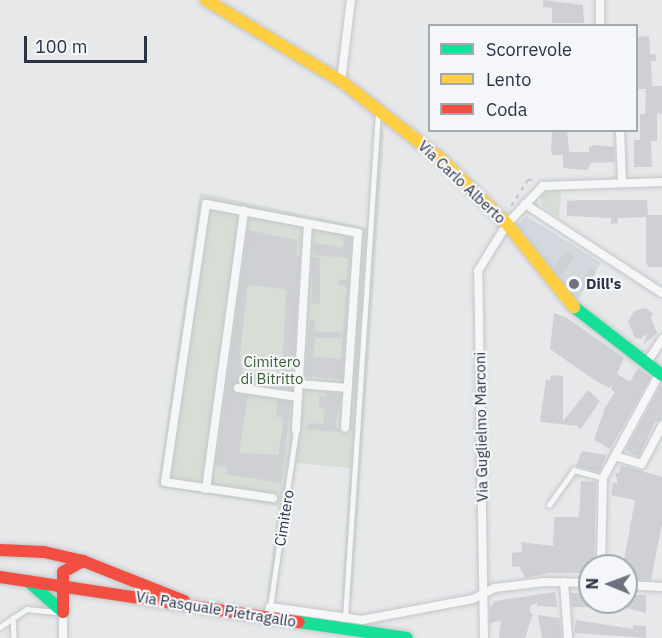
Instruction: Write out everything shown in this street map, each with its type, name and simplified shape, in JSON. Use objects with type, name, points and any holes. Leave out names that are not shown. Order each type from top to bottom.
[{"type":"main road","name":"Via Carlo Alberto","points":[[206,0],[341,81],[442,160],[507,224],[565,299],[661,374]]},
{"type":"main road","points":[[0,550],[44,552],[83,561],[154,586],[194,606]]},
{"type":"main road","points":[[63,612],[61,585],[63,572],[83,561]]},
{"type":"main road","name":"Via Pasquale Pietragallo","points":[[0,577],[194,606],[269,612],[362,626],[407,638]]},
{"type":"main road","points":[[27,580],[63,612]]},
{"type":"main road","points":[[63,612],[75,587]]},
{"type":"street","points":[[341,81],[351,0]]},
{"type":"street","points":[[600,0],[600,24]]},
{"type":"street","points":[[620,132],[622,183]]},
{"type":"street","name":"Via Guglielmo Marconi","points":[[484,638],[478,271],[507,224],[543,186],[662,182]]},
{"type":"street","points":[[273,498],[165,482],[206,204],[358,233],[345,428]]},
{"type":"street","points":[[525,204],[662,293]]},
{"type":"street","points":[[206,489],[244,211]]},
{"type":"street","points":[[296,430],[308,224]]},
{"type":"street","points":[[646,364],[662,339]]},
{"type":"street","points":[[601,554],[603,478],[661,374]]},
{"type":"street","points":[[299,384],[348,388]]},
{"type":"street","points":[[238,388],[298,397]]},
{"type":"street","points":[[615,456],[642,464],[662,426]]},
{"type":"street","points":[[564,582],[568,638]]},
{"type":"street","points":[[269,612],[345,618],[362,626],[473,599],[495,588],[578,583]]},
{"type":"street","points":[[638,586],[662,587]]},
{"type":"street","points":[[63,612],[63,638]]},
{"type":"lane","points":[[345,618],[378,111]]},
{"type":"lane","name":"Cimitero","points":[[269,612],[296,430]]},
{"type":"lane","points":[[549,505],[574,470],[603,478]]},
{"type":"lane","points":[[0,627],[27,609],[63,612]]},
{"type":"lane","points":[[13,618],[14,638]]},
{"type":"shaded area","name":"Dill's","points":[[526,216],[601,263],[575,304],[516,227]]},
{"type":"green space","name":"Cimitero di Bitritto","points":[[376,128],[384,131],[352,597],[342,598],[350,468],[296,463],[276,597],[267,596],[278,506],[158,487],[200,193],[367,228]]},
{"type":"green space","points":[[547,191],[561,191],[559,218],[542,206],[541,196]]},
{"type":"building","points":[[543,0],[583,5],[584,23],[552,23],[552,8],[543,7]]},
{"type":"building","points":[[649,36],[650,54],[656,54],[656,61],[651,61],[652,86],[662,86],[662,114],[657,113],[657,141],[651,141],[652,167],[634,167],[634,140],[640,140],[640,114],[645,114],[646,89],[638,89],[638,37]]},
{"type":"building","points":[[552,132],[567,132],[569,152],[589,152],[589,147],[596,145],[614,147],[615,162],[591,163],[587,170],[563,168],[563,155],[553,155],[551,151]]},
{"type":"building","points":[[647,200],[648,215],[662,215],[662,267],[649,267],[646,263],[646,217],[618,218],[618,223],[611,224],[611,218],[567,216],[567,201]]},
{"type":"building","points":[[248,230],[297,240],[296,256],[300,256],[292,390],[239,382],[232,388],[235,393],[248,396],[239,453],[278,455],[283,426],[282,417],[276,417],[278,400],[291,402],[281,483],[226,474],[227,467],[216,466]],"holes":[[[248,285],[286,289],[282,379],[242,373],[240,354]]]},
{"type":"building","points":[[344,237],[351,238],[342,379],[306,376],[309,320],[316,321],[315,331],[342,333],[341,338],[315,338],[313,357],[341,359],[347,286],[338,285],[339,279],[347,280],[348,258],[314,255],[315,243],[343,248]]},
{"type":"building","points":[[365,240],[356,380],[355,380]]},
{"type":"building","points":[[566,250],[575,256],[563,274],[554,268]]},
{"type":"building","points":[[312,257],[320,257],[320,304],[312,304]]},
{"type":"building","points":[[589,268],[596,272],[587,287],[580,283]]},
{"type":"building","points":[[646,308],[653,314],[651,318],[657,333],[643,345],[648,332],[641,339],[635,338],[628,322],[634,311]]},
{"type":"building","points":[[554,313],[567,318],[624,358],[617,374],[630,382],[638,368],[651,377],[610,449],[594,440],[605,408],[615,392],[611,389],[613,384],[609,388],[550,349]]},
{"type":"building","points":[[551,375],[563,376],[563,421],[588,390],[600,401],[580,430],[578,426],[540,422],[546,380],[550,381]]},
{"type":"building","points":[[662,383],[662,420],[655,422],[639,456],[631,454],[626,449]]},
{"type":"building","points":[[326,393],[338,394],[341,398],[335,425],[340,432],[307,429],[308,423],[323,424],[325,409],[319,408],[319,396],[326,397]]},
{"type":"building","points":[[582,451],[607,455],[599,472],[576,466]]},
{"type":"building","points":[[621,465],[662,477],[662,524],[651,580],[638,579],[638,554],[625,554],[635,500],[611,495],[613,483],[618,483],[615,473],[619,473]]},
{"type":"building","points":[[581,481],[596,482],[594,554],[578,554],[578,573],[549,573],[525,578],[519,566],[512,567],[512,553],[522,552],[521,542],[553,546],[554,517],[579,517]]},
{"type":"building","points":[[555,592],[557,607],[537,606],[537,603],[530,606],[530,613],[533,614],[525,638],[499,638],[501,621],[490,623],[490,608],[495,601]]},
{"type":"building","points":[[571,593],[578,593],[578,607],[572,607]]},
{"type":"building","points":[[638,595],[646,595],[646,613],[638,611]]},
{"type":"building","points":[[538,615],[559,618],[562,638],[542,638]]},
{"type":"building","points":[[576,620],[633,629],[633,625],[646,626],[646,638],[574,633]]},
{"type":"traffic: fast","points":[[574,307],[662,375]]},
{"type":"traffic: fast","points":[[28,581],[63,612]]},
{"type":"traffic: fast","points":[[299,622],[407,638]]},
{"type":"traffic: slow","points":[[206,0],[341,81],[442,160],[507,224],[574,307]]},
{"type":"traffic: jam","points":[[0,550],[44,552],[83,561],[184,601]]},
{"type":"traffic: jam","points":[[63,612],[63,572],[83,561]]},
{"type":"traffic: jam","points":[[0,577],[299,622]]},
{"type":"place","name":"Dill's","points":[[574,284]]}]
